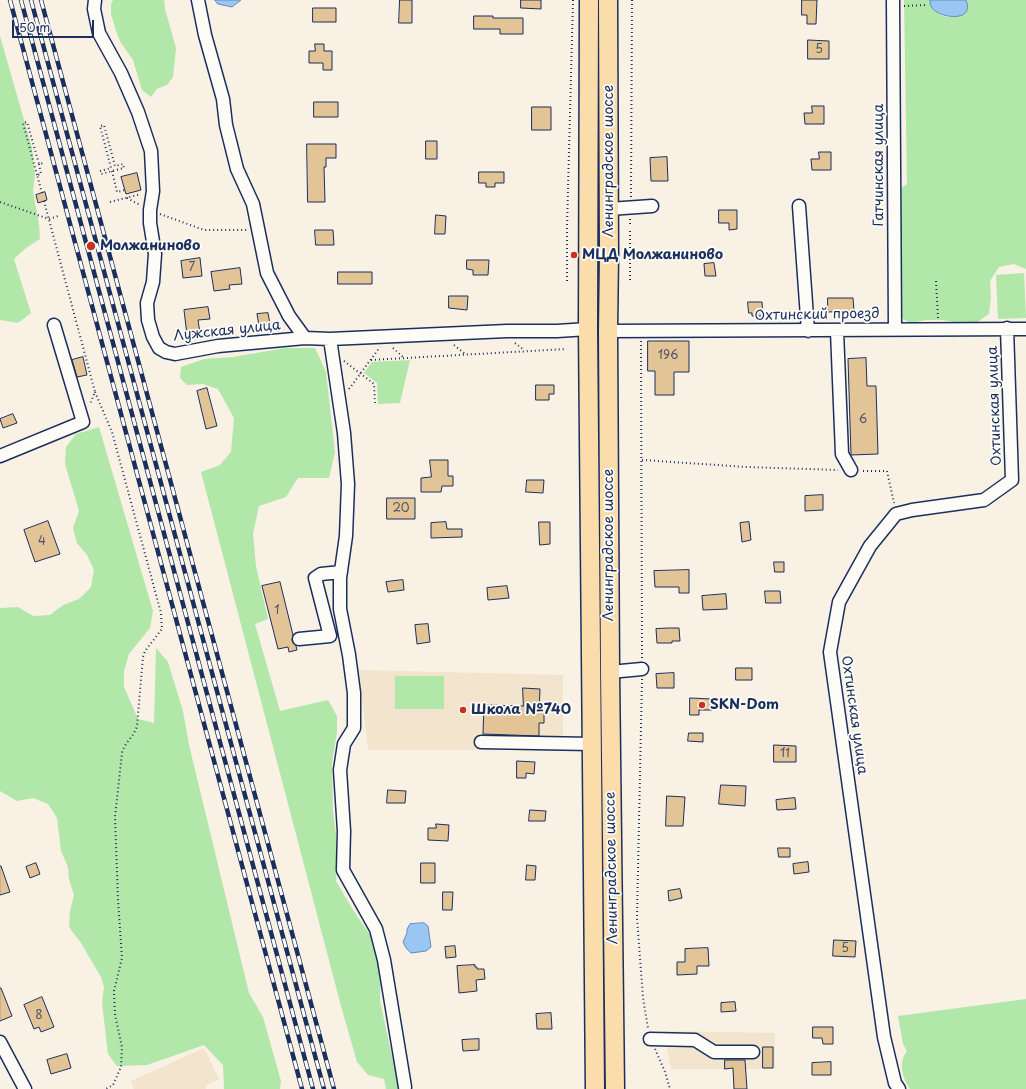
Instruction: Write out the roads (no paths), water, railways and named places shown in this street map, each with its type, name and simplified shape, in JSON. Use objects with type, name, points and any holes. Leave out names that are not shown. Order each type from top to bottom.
[{"type":"highway","name":"Ленинградское шоссе","points":[[588,0],[588,329],[595,1089]]},
{"type":"highway","name":"Ленинградское шоссе","points":[[608,0],[610,672],[615,1089]]},
{"type":"highway","points":[[615,1060],[623,1089]]},
{"type":"street","name":"Лужская улица","points":[[95,0],[94,9],[99,33],[121,73],[135,106],[151,152],[153,191],[150,210],[155,254],[153,282],[147,303],[148,320],[153,337],[159,348],[166,352],[175,354],[218,346],[305,338]]},
{"type":"street","name":"Лужская улица","points":[[198,0],[237,169],[253,204],[267,273],[289,316],[305,338]]},
{"type":"street","name":"Гатчинская улица","points":[[893,3],[895,329]]},
{"type":"street","points":[[609,209],[652,206]]},
{"type":"street","points":[[799,206],[808,331]]},
{"type":"street","points":[[0,456],[83,422],[54,325]]},
{"type":"street","name":"Охтинская улица","points":[[899,1089],[895,1083],[884,1037],[830,652],[839,602],[870,546],[896,514],[912,510],[984,500],[1012,480],[1008,328]]},
{"type":"street","name":"Охтинский проезд","points":[[608,331],[837,331],[1026,328]]},
{"type":"street","points":[[305,338],[330,339],[588,329]]},
{"type":"street","points":[[837,331],[842,454],[851,470]]},
{"type":"street","points":[[330,339],[344,433],[348,484],[346,536],[341,572],[340,609],[354,693],[354,728],[344,744],[340,770],[344,831],[343,870],[376,929],[384,960],[405,1087]]},
{"type":"street","points":[[299,639],[330,636],[314,578],[321,574],[341,572]]},
{"type":"street","points":[[610,672],[642,669]]},
{"type":"street","points":[[481,742],[591,744]]},
{"type":"street","points":[[650,1039],[696,1040],[714,1052],[753,1052]]},
{"type":"street","points":[[0,1042],[25,1089]]},
{"type":"water","points":[[215,0],[241,0],[232,7],[218,4]]},
{"type":"water","points":[[930,0],[966,0],[967,10],[961,16],[944,15],[934,10]]},
{"type":"water","points":[[424,923],[428,926],[431,947],[426,951],[411,953],[403,942],[407,929],[410,924]]},
{"type":"railway","points":[[10,0],[302,1089]]},
{"type":"railway","points":[[21,0],[313,1089]]},
{"type":"railway","points":[[31,0],[324,1089]]},
{"type":"railway","points":[[41,0],[334,1089]]},
{"type":"place","name":"Молжаниново","points":[[91,246]]},
{"type":"place","name":"МЦД Молжаниново","points":[[574,255]]},
{"type":"place","name":"SKN-Dom","points":[[702,705]]},
{"type":"place","name":"Школа №740","points":[[463,710]]}]
